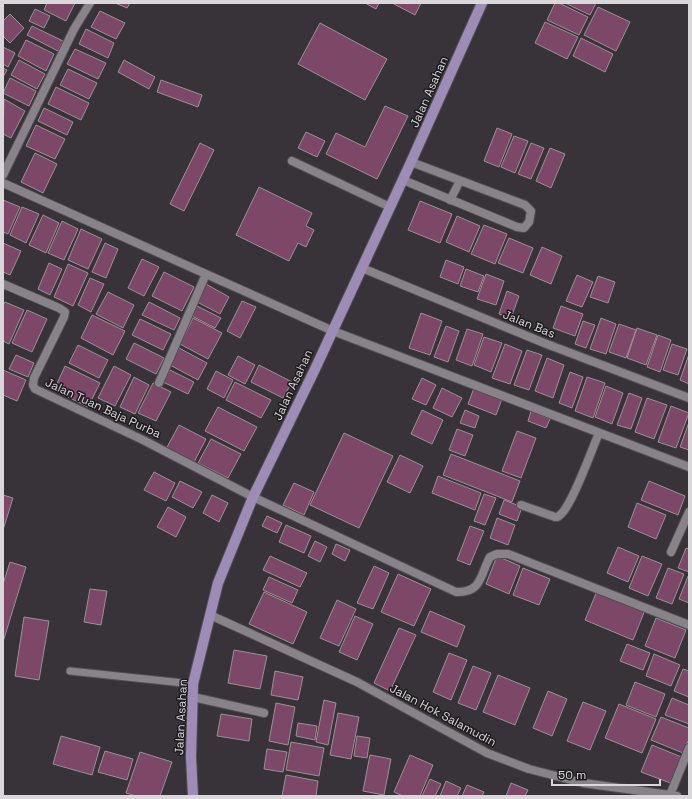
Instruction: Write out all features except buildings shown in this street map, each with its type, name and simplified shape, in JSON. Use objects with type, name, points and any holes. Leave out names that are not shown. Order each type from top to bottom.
[{"type":"main road","name":"Jalan Asahan","points":[[193,796],[191,757],[194,684],[218,583],[253,497],[333,331],[403,180],[482,3]]},
{"type":"street","points":[[3,175],[74,29],[90,3]]},
{"type":"street","points":[[292,161],[390,207]]},
{"type":"street","points":[[403,180],[521,228],[524,228],[529,222],[531,211],[528,206],[411,162]]},
{"type":"street","points":[[450,200],[460,181]]},
{"type":"street","points":[[3,182],[333,331],[689,467]]},
{"type":"street","name":"Jalan Bas","points":[[362,268],[544,343],[689,398]]},
{"type":"street","points":[[159,383],[206,274]]},
{"type":"street","name":"Jalan Tuan Baja Purba","points":[[3,284],[59,308],[64,312],[64,318],[34,378],[33,385],[35,389],[143,440],[253,497]]},
{"type":"street","points":[[521,504],[554,517],[561,514],[568,505],[599,433]]},
{"type":"street","points":[[253,497],[456,592],[472,590],[479,582],[490,557],[497,554],[508,554],[689,625]]},
{"type":"street","points":[[671,552],[689,512]]},
{"type":"street","name":"Jalan Hok Salamudin","points":[[210,615],[357,682],[487,753],[529,769],[583,783],[674,796]]},
{"type":"street","points":[[193,697],[264,713]]},
{"type":"street","points":[[674,796],[689,748]]},
{"type":"lane","points":[[70,671],[194,684]]}]
